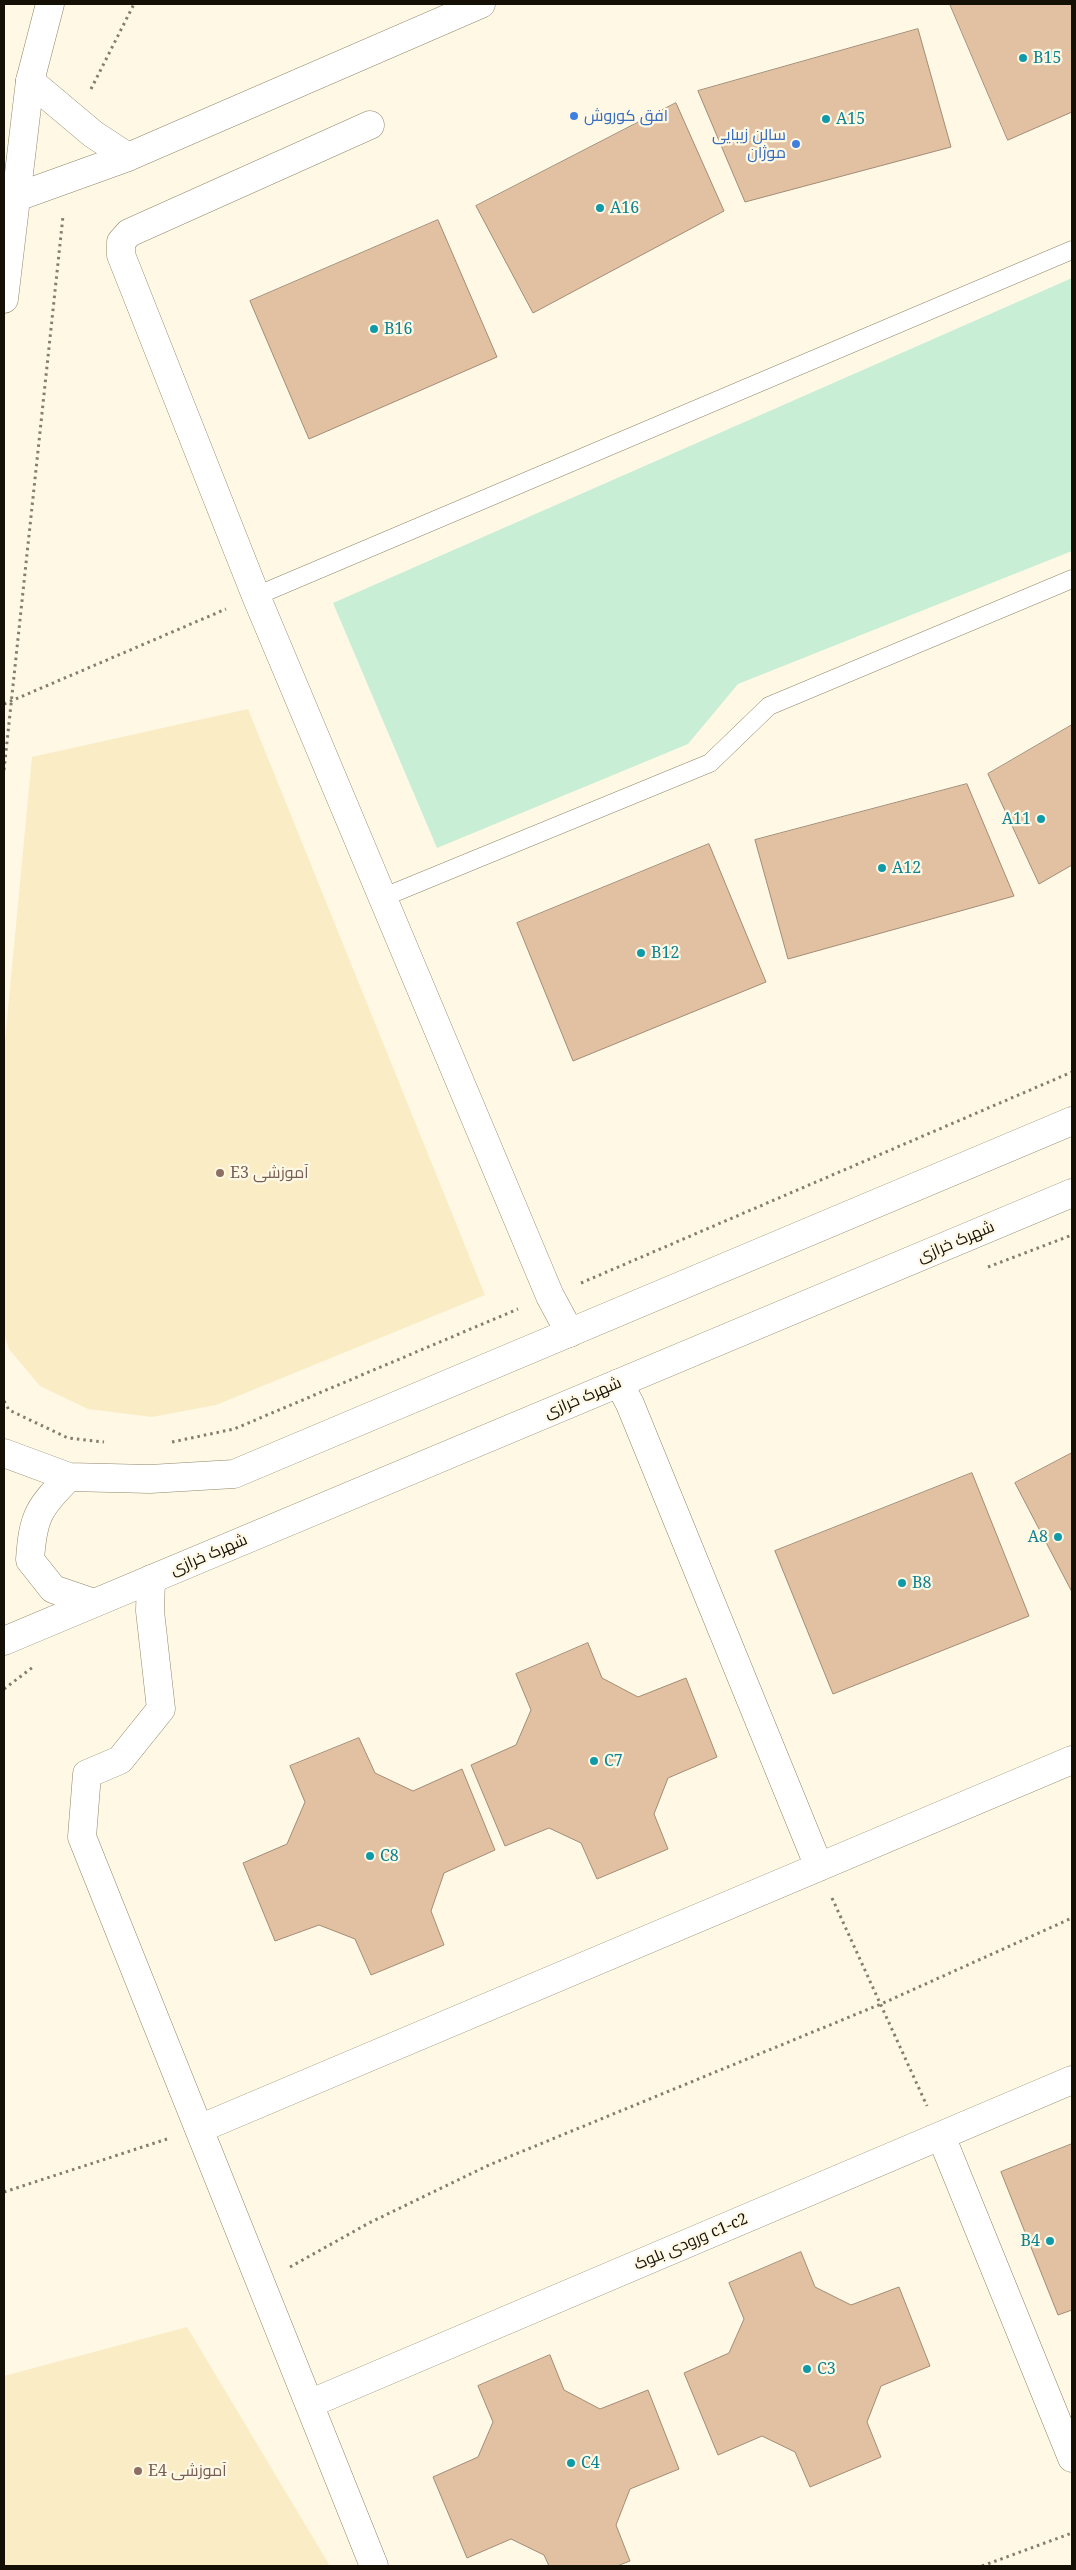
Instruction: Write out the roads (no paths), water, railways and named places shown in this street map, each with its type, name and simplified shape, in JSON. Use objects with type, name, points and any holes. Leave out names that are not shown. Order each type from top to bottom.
[{"type":"street","points":[[4,299],[14,198],[30,81],[50,4]]},
{"type":"street","points":[[14,198],[128,157],[481,4]]},
{"type":"street","points":[[30,81],[76,119],[128,157]]},
{"type":"street","points":[[370,125],[129,233],[121,242],[121,255],[256,596],[550,1296],[570,1333]]},
{"type":"street","points":[[4,1453],[69,1478],[150,1479],[234,1474],[1072,1121]]},
{"type":"street","name":"شهرک خرازی","points":[[4,1641],[1072,1193]]},
{"type":"street","points":[[619,1383],[638,1423],[818,1867]]},
{"type":"street","points":[[69,1478],[42,1505],[32,1529],[30,1560],[53,1589],[94,1604]]},
{"type":"street","points":[[151,1579],[150,1611],[161,1709],[120,1760],[87,1774],[82,1837],[374,2566]]},
{"type":"street","points":[[199,2129],[1072,1760]]},
{"type":"street","name":"ورودی بلوک c1-c2","points":[[309,2404],[1072,2080]]},
{"type":"street","points":[[940,2136],[1072,2458]]},
{"type":"lane","points":[[256,596],[1072,250]]},
{"type":"lane","points":[[384,897],[710,764],[769,706],[1072,580]]},
{"type":"place","name":"B15","points":[[1023,58]]},
{"type":"place","name":"افق کوروش","points":[[574,116]]},
{"type":"place","name":"A15","points":[[826,119]]},
{"type":"place","name":"سالن زیبایی موژان","points":[[796,144]]},
{"type":"place","name":"A16","points":[[600,208]]},
{"type":"place","name":"B16","points":[[374,329]]},
{"type":"place","name":"A11","points":[[1041,819]]},
{"type":"place","name":"A12","points":[[882,868]]},
{"type":"place","name":"B12","points":[[641,953]]},
{"type":"place","name":"E3 آموزشی","points":[[220,1173]]},
{"type":"place","name":"A8","points":[[1058,1537]]},
{"type":"place","name":"B8","points":[[902,1583]]},
{"type":"place","name":"C7","points":[[594,1761]]},
{"type":"place","name":"C8","points":[[370,1856]]},
{"type":"place","name":"B4","points":[[1050,2241]]},
{"type":"place","name":"C3","points":[[807,2369]]},
{"type":"place","name":"C4","points":[[571,2463]]},
{"type":"place","name":"E4 آموزشی","points":[[138,2471]]}]
